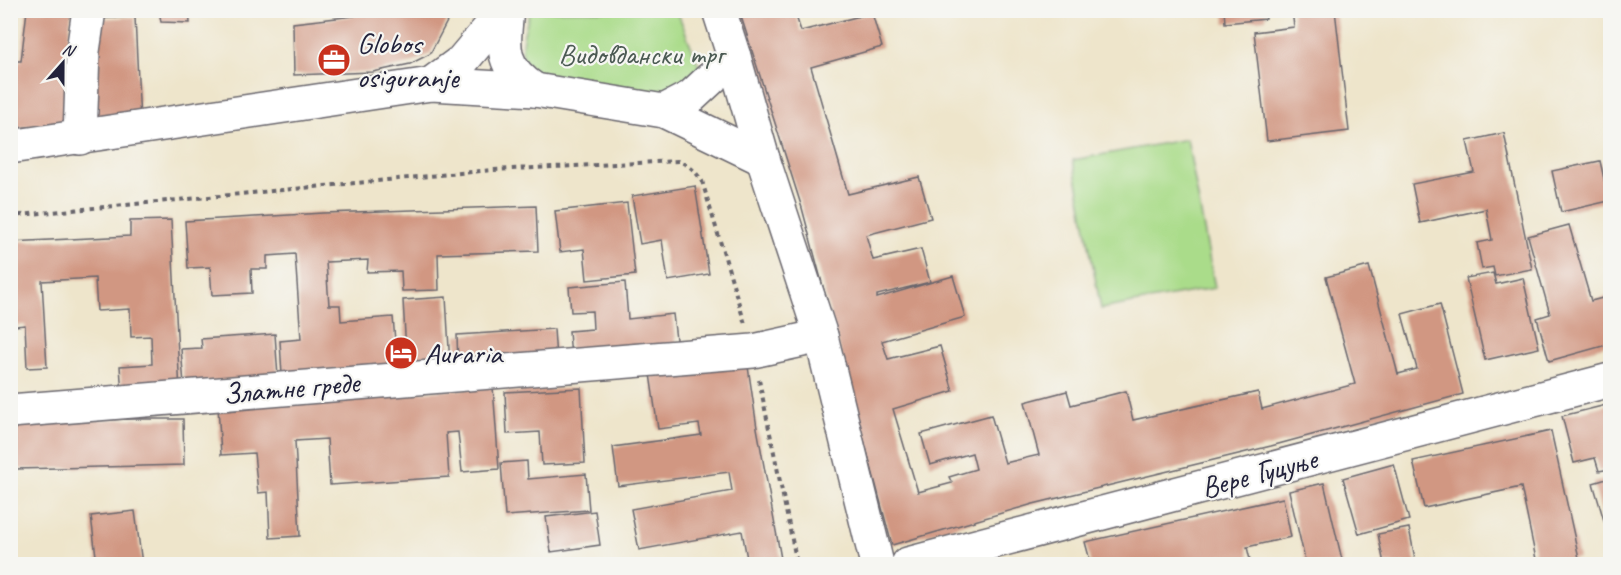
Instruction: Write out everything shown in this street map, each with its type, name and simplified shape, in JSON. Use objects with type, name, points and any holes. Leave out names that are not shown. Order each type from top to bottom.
[{"type":"street","points":[[80,138],[83,51],[89,10]]},
{"type":"street","points":[[430,84],[462,61],[506,10]]},
{"type":"street","points":[[506,10],[504,46],[506,56],[520,80],[535,90]]},
{"type":"street","points":[[719,10],[763,159],[821,336],[877,564]]},
{"type":"street","points":[[664,111],[691,98],[734,57]]},
{"type":"street","points":[[10,147],[430,84],[535,90],[664,111],[763,159]]},
{"type":"street","name":"Златне греде","points":[[10,411],[753,351],[821,336]]},
{"type":"street","name":"Вере Гуцуње","points":[[908,564],[1611,380]]},
{"type":"path","points":[[10,216],[492,170],[678,161],[688,165],[702,181],[753,351],[797,564]]},
{"type":"green space","name":"Видовдански трг","points":[[530,11],[677,11],[699,66],[697,81],[678,99],[550,76],[532,69],[526,64],[522,50]]},
{"type":"green space","points":[[1187,139],[1215,288],[1101,309],[1073,160]]},
{"type":"building","points":[[27,10],[72,10],[66,58],[71,125],[10,128],[10,61],[21,61]]},
{"type":"building","points":[[159,10],[189,10],[190,23],[161,22]]},
{"type":"building","points":[[376,10],[453,10],[430,54],[410,64],[373,72],[294,75],[293,23],[354,16]]},
{"type":"building","points":[[739,10],[794,10],[801,31],[872,13],[882,47],[811,67],[848,194],[919,177],[931,218],[866,235],[873,260],[921,249],[930,282],[877,295],[877,298],[953,276],[965,317],[882,341],[888,359],[940,346],[953,391],[893,409],[918,492],[952,483],[949,477],[976,469],[972,453],[930,465],[921,434],[991,415],[1005,463],[1039,455],[1025,402],[1067,391],[1071,405],[1126,391],[1133,420],[1258,392],[1262,409],[1355,384],[1326,277],[1369,266],[1398,374],[1417,369],[1402,314],[1440,304],[1463,394],[1271,446],[1033,504],[892,545],[802,208]]},
{"type":"building","points":[[1224,10],[1265,10],[1266,19],[1225,23]]},
{"type":"building","points":[[1292,10],[1335,10],[1349,131],[1267,141],[1254,32],[1294,27]]},
{"type":"building","points":[[135,17],[140,122],[96,124],[92,19]]},
{"type":"building","points":[[1504,133],[1532,269],[1495,276],[1493,267],[1482,269],[1477,243],[1492,240],[1486,209],[1420,223],[1412,184],[1474,172],[1467,141]]},
{"type":"building","points":[[1600,161],[1609,201],[1561,212],[1552,171]]},
{"type":"building","points":[[695,186],[709,274],[668,281],[662,240],[640,244],[632,196]]},
{"type":"building","points":[[627,203],[635,275],[587,280],[584,249],[560,252],[555,211]]},
{"type":"building","points":[[536,206],[538,251],[438,254],[439,290],[402,291],[401,271],[367,272],[368,260],[326,262],[329,305],[340,305],[341,321],[393,317],[397,365],[282,375],[280,341],[301,339],[295,254],[267,256],[267,269],[251,269],[252,293],[212,295],[210,267],[188,268],[185,221],[323,213]]},
{"type":"building","points":[[171,220],[180,392],[122,395],[120,366],[152,364],[151,336],[131,337],[130,309],[97,311],[95,278],[42,281],[47,367],[27,368],[25,325],[15,326],[14,289],[10,289],[10,242],[130,236],[130,221]]},
{"type":"building","points":[[1569,225],[1591,301],[1610,296],[1610,344],[1549,361],[1537,318],[1550,314],[1528,236]]},
{"type":"building","points":[[1493,273],[1496,284],[1523,278],[1539,348],[1485,360],[1466,278]]},
{"type":"building","points":[[625,282],[628,319],[673,314],[677,348],[571,359],[569,331],[593,329],[592,311],[571,312],[569,287]]},
{"type":"building","points":[[446,297],[450,366],[407,369],[403,300]]},
{"type":"building","points":[[554,329],[556,359],[458,366],[457,335]]},
{"type":"building","points":[[275,334],[278,377],[184,384],[181,349],[202,348],[201,339]]},
{"type":"building","points":[[746,353],[782,564],[748,564],[742,531],[639,550],[631,509],[732,491],[729,472],[618,486],[613,447],[701,435],[699,424],[658,429],[649,367]]},
{"type":"building","points":[[493,387],[499,469],[462,472],[458,432],[446,433],[449,477],[330,485],[327,439],[295,441],[300,536],[270,538],[268,492],[258,493],[254,453],[221,455],[218,406]]},
{"type":"building","points":[[581,388],[585,463],[542,465],[540,432],[507,434],[505,392]]},
{"type":"building","points":[[1610,404],[1610,469],[1599,471],[1595,458],[1574,463],[1562,416]]},
{"type":"building","points":[[183,419],[184,465],[16,469],[15,423]]},
{"type":"building","points":[[1551,431],[1579,558],[1550,564],[1537,564],[1521,487],[1424,508],[1413,461]]},
{"type":"building","points":[[527,461],[528,479],[586,474],[589,510],[505,516],[501,463]]},
{"type":"building","points":[[1394,464],[1409,520],[1359,534],[1343,478]]},
{"type":"building","points":[[1610,478],[1610,541],[1593,483]]},
{"type":"building","points":[[1324,483],[1343,564],[1306,564],[1289,491]]},
{"type":"building","points":[[1283,498],[1291,537],[1247,547],[1251,564],[1091,564],[1085,542]]},
{"type":"building","points":[[135,511],[142,564],[97,564],[91,516]]},
{"type":"building","points":[[595,511],[600,545],[551,552],[546,517]]},
{"type":"building","points":[[1409,528],[1416,564],[1384,564],[1378,534]]},
{"type":"place","name":"Globos osiguranje","points":[[334,60]]},
{"type":"place","name":"Auraria","points":[[401,353]]}]
